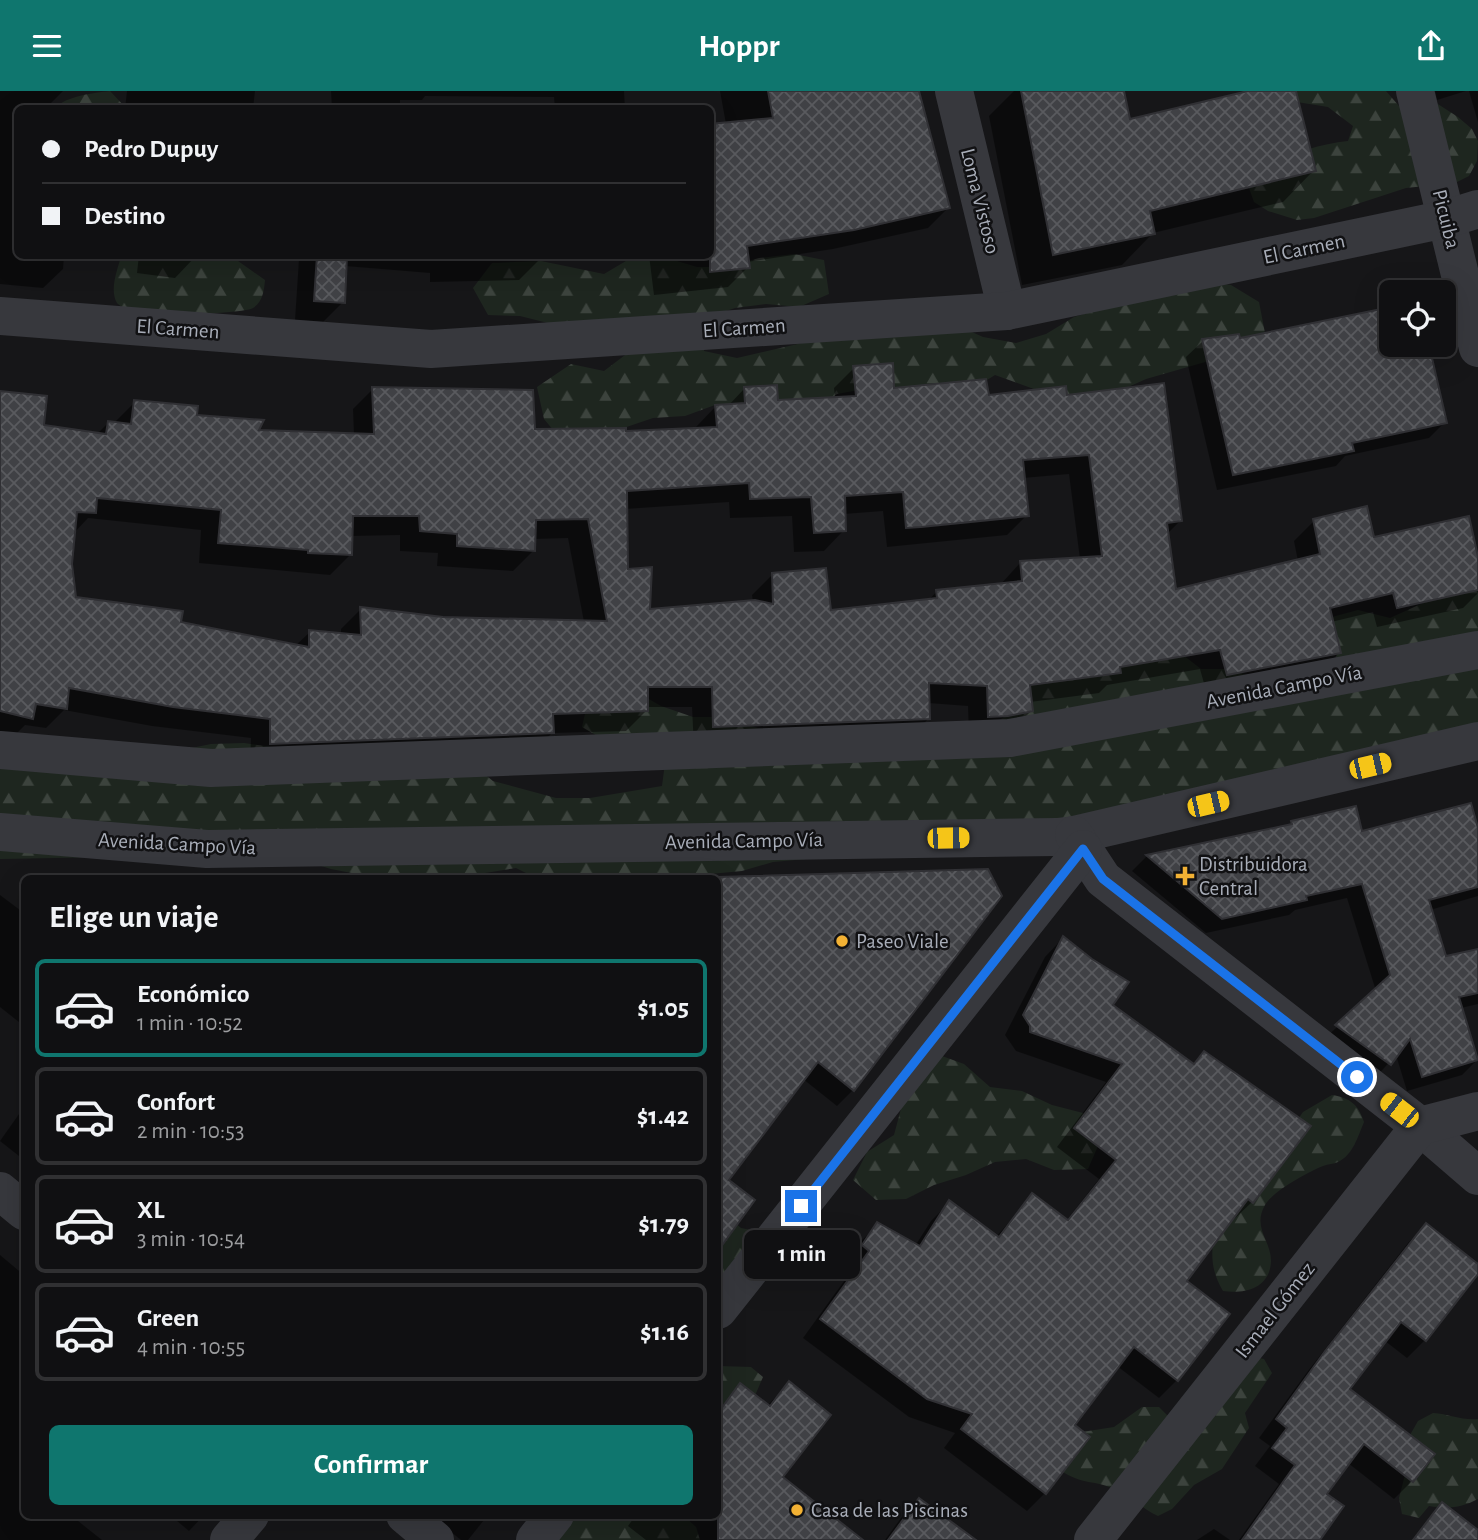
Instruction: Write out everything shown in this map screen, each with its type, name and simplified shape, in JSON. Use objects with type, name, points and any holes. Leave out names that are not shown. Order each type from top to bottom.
[{"type":"street","name":"Loma Vistoso","points":[[954,91],[1007,311]]},
{"type":"street","name":"Picuiba","points":[[1415,91],[1462,214],[1478,348]]},
{"type":"street","name":"El Carmen","points":[[0,316],[431,349],[1007,311],[1462,214]]},
{"type":"street","name":"Avenida Campo Vía","points":[[0,750],[211,768],[1010,738],[1478,650]]},
{"type":"street","name":"Avenida Campo Vía","points":[[0,832],[207,849],[1078,842],[1478,741]]},
{"type":"street","points":[[721,1307],[1078,842],[1103,879],[1420,1126],[1478,1176]]},
{"type":"street","points":[[1420,1126],[1478,1111]]},
{"type":"street","name":"Ismael Gómez","points":[[1093,1540],[1420,1126]]},
{"type":"street","points":[[0,1191],[21,1208]]},
{"type":"street","points":[[229,1540],[247,1519]]},
{"type":"street","points":[[410,1519],[435,1540]]},
{"type":"street","points":[[536,1540],[552,1519]]},
{"type":"green space","points":[[110,91],[123,105],[59,105],[88,94]]},
{"type":"green space","points":[[1280,91],[1386,91],[1399,106],[1416,106],[1430,99],[1472,129],[1478,141],[1477,161],[1469,176],[1455,183],[1406,188],[1314,218],[1297,220],[1268,211],[1254,202],[1249,188],[1258,178],[1280,161],[1293,155],[1348,141],[1353,126],[1328,107],[1297,102]]},
{"type":"green space","points":[[794,254],[824,260],[829,294],[799,307],[766,304],[735,308],[705,318],[704,351],[737,358],[802,343],[954,324],[983,337],[1016,343],[1046,334],[1074,317],[1198,280],[1231,285],[1259,302],[1265,333],[1240,352],[1146,379],[1115,393],[1053,396],[995,375],[960,397],[869,388],[837,394],[812,413],[745,403],[715,405],[685,416],[653,418],[594,438],[564,443],[544,419],[537,387],[571,364],[604,371],[629,352],[552,324],[520,316],[488,315],[473,288],[492,263],[541,261],[604,274],[629,259],[670,259],[697,267],[728,267],[759,258]]},
{"type":"green space","points":[[120,259],[235,259],[265,280],[261,299],[253,308],[172,315],[130,312],[117,303],[115,279]]},
{"type":"green space","points":[[1478,589],[1478,730],[1421,764],[773,862],[742,871],[707,875],[530,875],[516,868],[454,875],[362,875],[302,860],[111,857],[0,859],[0,750],[177,751],[211,744],[244,743],[309,752],[469,762],[493,781],[556,798],[590,798],[662,786],[666,756],[608,742],[582,727],[589,696],[633,690],[661,706],[693,717],[725,717],[758,728],[790,734],[991,726],[1018,707],[1038,668],[1174,648],[1201,669],[1232,669],[1263,682],[1331,676],[1339,646],[1332,617],[1358,610],[1390,618],[1445,593]]},
{"type":"green space","points":[[931,1052],[964,1064],[990,1087],[1022,1091],[1052,1105],[1083,1113],[1101,1139],[1088,1169],[1054,1170],[1026,1159],[995,1162],[934,1185],[906,1199],[876,1200],[853,1180],[867,1152],[894,1135],[902,1105]]},
{"type":"green space","points":[[1332,1095],[1352,1103],[1362,1116],[1364,1122],[1354,1145],[1343,1159],[1300,1177],[1269,1200],[1260,1221],[1271,1261],[1266,1278],[1254,1288],[1239,1292],[1223,1291],[1214,1267],[1213,1241],[1303,1112]]},
{"type":"green space","points":[[721,1211],[741,1228],[756,1231],[755,1247],[721,1316]]},
{"type":"green space","points":[[1247,1356],[1264,1359],[1272,1373],[1245,1413],[1249,1428],[1222,1469],[1194,1485],[1172,1509],[1158,1516],[1116,1490],[1076,1478],[1060,1470],[1082,1432],[1114,1427],[1142,1407],[1159,1407],[1173,1421]]},
{"type":"green space","points":[[721,1366],[751,1367],[763,1377],[750,1407],[721,1441]]},
{"type":"green space","points":[[1433,1413],[1478,1419],[1478,1499],[1454,1507],[1429,1506],[1419,1518],[1402,1514],[1399,1498],[1407,1467],[1410,1435],[1418,1421]]},
{"type":"green space","points":[[552,1519],[687,1519],[696,1527],[700,1540],[558,1540]]},
{"type":"building","points":[[768,91],[919,91],[950,208],[854,230],[747,246],[750,268],[710,272],[710,259],[714,259],[714,124],[773,118]]},
{"type":"building","points":[[1021,91],[1124,91],[1130,119],[1248,91],[1296,91],[1316,171],[1150,211],[1155,234],[1053,255]]},
{"type":"building","points":[[317,259],[347,259],[345,303],[314,301]]},
{"type":"building","points":[[1379,309],[1379,357],[1432,357],[1447,423],[1352,443],[1354,451],[1233,475],[1202,339],[1239,334],[1240,338]]},
{"type":"building","points":[[893,363],[894,388],[986,379],[989,395],[1066,386],[1067,395],[1164,383],[1182,521],[1167,523],[1176,589],[1320,554],[1313,519],[1367,506],[1374,537],[1469,516],[1478,557],[1478,590],[1397,608],[1393,593],[1330,608],[1341,653],[1227,675],[1220,650],[1120,667],[1121,673],[1030,685],[1033,711],[1008,716],[988,717],[987,686],[929,683],[930,719],[713,727],[712,687],[648,687],[648,711],[553,714],[554,733],[270,744],[270,719],[173,707],[69,688],[67,709],[36,704],[33,719],[0,711],[0,391],[47,396],[44,425],[106,434],[108,421],[131,424],[134,400],[198,406],[197,415],[264,420],[259,430],[374,434],[372,387],[533,390],[535,429],[626,428],[626,431],[717,427],[715,405],[745,403],[744,387],[777,385],[778,400],[856,396],[853,366]],"holes":[[[1089,455],[1102,556],[1020,561],[1022,581],[936,590],[937,598],[831,610],[826,568],[772,573],[773,604],[755,600],[650,609],[652,567],[628,569],[627,491],[749,483],[750,499],[811,497],[814,533],[846,531],[845,496],[903,492],[906,528],[921,527],[1029,516],[1023,460]],[[97,498],[221,510],[218,543],[352,555],[353,516],[419,516],[420,531],[457,534],[457,546],[535,551],[536,520],[588,519],[607,621],[443,617],[360,607],[361,635],[309,630],[309,647],[181,622],[183,611],[76,597],[72,564],[77,512],[96,513]]]},
{"type":"building","points":[[1471,803],[1478,828],[1478,887],[1429,900],[1446,956],[1478,949],[1478,993],[1459,997],[1478,1060],[1422,1077],[1410,1039],[1391,1065],[1335,1025],[1390,975],[1362,884],[1306,896],[1307,900],[1222,919],[1146,855],[1292,824],[1291,821],[1356,806],[1362,831]]},
{"type":"building","name":"Paseo Viale","points":[[988,869],[1002,896],[854,1091],[818,1062],[729,1180],[755,1200],[721,1247],[721,877]]},
{"type":"building","points":[[1063,936],[1092,959],[1129,982],[1113,1005],[1194,1064],[1204,1051],[1311,1126],[1253,1203],[1248,1199],[1187,1281],[1230,1314],[1178,1381],[1134,1347],[1075,1425],[1090,1437],[1046,1494],[961,1429],[972,1414],[927,1399],[820,1319],[869,1251],[862,1245],[877,1222],[920,1246],[949,1200],[999,1237],[1032,1193],[1068,1220],[1116,1160],[1074,1128],[1122,1064],[1030,1032],[1030,1026],[1023,1015]]},
{"type":"building","points":[[1426,1223],[1478,1264],[1478,1274],[1426,1341],[1401,1322],[1350,1389],[1435,1454],[1413,1482],[1364,1444],[1327,1494],[1344,1506],[1320,1540],[1242,1540],[1295,1465],[1272,1448],[1287,1428],[1276,1419],[1325,1351]]},
{"type":"building","points":[[789,1381],[831,1415],[783,1477],[863,1540],[718,1540],[718,1519],[721,1519],[721,1409],[740,1383],[770,1406]]},
{"type":"building","points":[[919,1498],[976,1540],[888,1540]]},
{"type":"building","points":[[1442,1502],[1478,1530],[1478,1540],[1413,1540]]},
{"type":"place","name":"Distribuidora Central","points":[[1185,876]]},
{"type":"place","name":"Paseo Viale","points":[[842,941]]},
{"type":"place","name":"Casa de las Piscinas","points":[[797,1510]]},
{"type":"route","points":[[801,1206],[1083,849],[1103,879],[1357,1077]]}]
